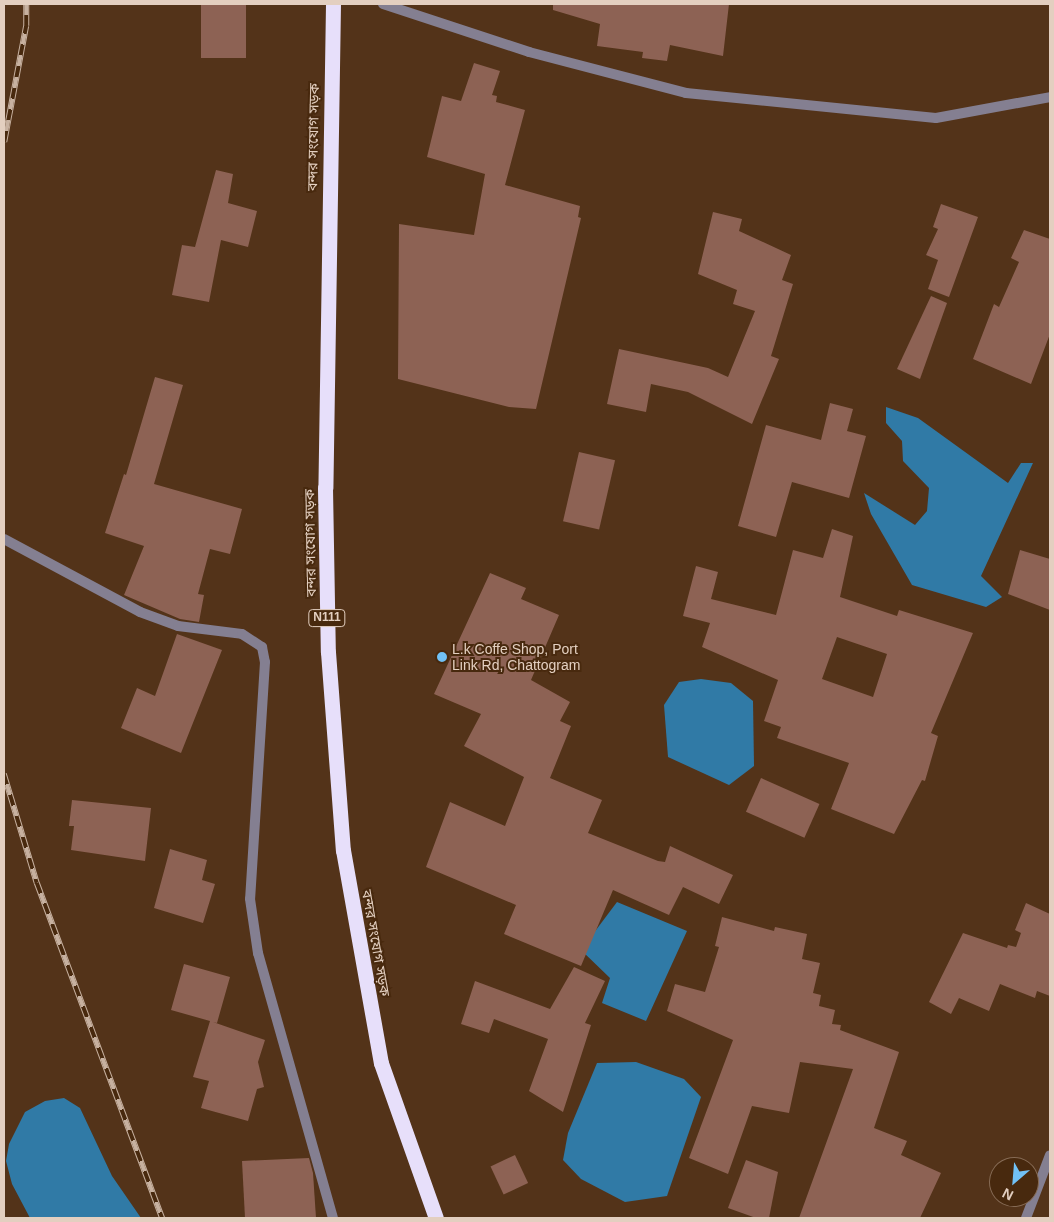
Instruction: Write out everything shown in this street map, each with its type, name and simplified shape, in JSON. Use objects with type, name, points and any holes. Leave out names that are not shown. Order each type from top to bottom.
[{"type":"highway","name":"বন্দর সংযোগ সড়ক","points":[[333,4],[325,488],[328,652],[343,850],[381,1063],[436,1218]]},
{"type":"street","points":[[383,4],[529,52],[686,93],[936,118],[1050,97]]},
{"type":"street","points":[[4,539],[140,612],[178,626],[242,634],[262,646],[265,662],[250,899],[258,953],[333,1218]]},
{"type":"street","points":[[1026,1218],[1050,1155]]},
{"type":"water","points":[[886,407],[918,418],[1008,483],[1021,463],[1033,463],[981,576],[1002,597],[986,607],[912,585],[871,514],[864,493],[915,525],[927,511],[929,488],[903,461],[902,441],[886,423]]},
{"type":"water","points":[[701,679],[731,683],[753,701],[754,766],[729,785],[668,757],[664,705],[679,682]]},
{"type":"water","points":[[617,902],[687,931],[646,1021],[602,1003],[610,978],[581,950]]},
{"type":"water","points":[[636,1062],[684,1079],[701,1097],[667,1196],[625,1202],[581,1179],[563,1160],[568,1133],[597,1063]]},
{"type":"water","points":[[64,1098],[80,1108],[112,1176],[141,1218],[30,1218],[12,1184],[6,1161],[9,1144],[25,1112],[45,1101]]},
{"type":"building","points":[[201,4],[246,4],[246,58],[201,58]]},
{"type":"building","points":[[553,4],[729,4],[723,56],[670,45],[667,61],[642,58],[643,52],[597,46],[600,24],[553,10]]},
{"type":"building","points":[[474,63],[500,71],[492,95],[497,96],[496,102],[525,110],[505,185],[580,206],[578,217],[581,218],[536,409],[509,407],[398,379],[399,224],[474,235],[485,174],[427,157],[442,96],[461,101]]},
{"type":"building","points":[[216,170],[233,174],[228,203],[257,211],[248,247],[221,240],[209,302],[172,295],[182,245],[195,247]]},
{"type":"building","points":[[941,204],[978,217],[949,297],[928,289],[938,260],[926,255],[938,229],[933,227]]},
{"type":"building","points":[[713,212],[742,219],[739,231],[791,255],[782,280],[793,284],[771,356],[779,359],[752,424],[688,392],[651,384],[646,412],[607,404],[619,349],[708,368],[728,377],[755,311],[733,304],[737,290],[698,274]]},
{"type":"building","points":[[1024,230],[1050,239],[1050,334],[1031,384],[973,359],[994,304],[999,307],[1019,262],[1011,258]]},
{"type":"building","points":[[931,296],[947,303],[920,379],[897,369]]},
{"type":"building","points":[[155,377],[183,385],[154,484],[242,509],[230,554],[210,549],[198,594],[204,595],[199,622],[180,619],[124,595],[144,546],[105,533],[124,474],[126,475]]},
{"type":"building","points":[[830,403],[853,409],[847,431],[866,436],[849,498],[792,482],[776,537],[738,526],[766,425],[821,440]]},
{"type":"building","points":[[579,452],[615,460],[599,530],[563,521]]},
{"type":"building","points":[[832,529],[853,536],[840,597],[897,616],[899,610],[973,633],[931,733],[938,736],[925,781],[922,780],[894,834],[831,809],[849,763],[777,738],[781,727],[764,721],[778,680],[702,647],[710,623],[683,616],[696,566],[718,572],[711,599],[776,615],[793,550],[823,558]],"holes":[[[837,637],[887,654],[873,697],[822,679]]]},
{"type":"building","points":[[1020,550],[1050,559],[1050,610],[1008,594]]},
{"type":"building","points":[[490,573],[526,588],[521,599],[559,615],[531,680],[570,702],[560,721],[571,726],[550,778],[602,800],[588,833],[658,861],[665,862],[670,846],[733,875],[719,904],[683,887],[669,915],[613,890],[581,966],[504,934],[516,905],[426,867],[450,802],[505,826],[524,777],[464,746],[481,714],[434,694]]},
{"type":"building","points":[[177,634],[222,650],[181,753],[121,728],[137,688],[155,696]]},
{"type":"building","points":[[761,778],[819,804],[804,838],[746,812]]},
{"type":"building","points":[[72,800],[151,808],[145,861],[71,850],[74,826],[69,826]]},
{"type":"building","points":[[170,849],[207,860],[202,880],[215,884],[203,923],[154,908]]},
{"type":"building","points":[[1026,903],[1050,914],[1050,996],[1037,991],[1035,998],[1000,984],[989,1011],[959,998],[951,1014],[929,1002],[963,933],[1007,948],[1008,945],[1016,947],[1021,933],[1015,930]]},
{"type":"building","points":[[722,917],[774,931],[775,927],[807,934],[802,959],[820,963],[813,993],[821,995],[819,1006],[835,1010],[832,1024],[841,1025],[840,1030],[899,1052],[874,1128],[907,1141],[901,1155],[941,1173],[920,1218],[799,1218],[853,1069],[800,1062],[789,1113],[752,1106],[728,1174],[689,1158],[733,1040],[667,1011],[675,984],[705,992],[719,947],[715,946]]},
{"type":"building","points":[[184,964],[230,977],[217,1023],[213,1022],[265,1040],[258,1062],[264,1087],[257,1089],[248,1121],[201,1108],[209,1081],[193,1077],[210,1021],[171,1010]]},
{"type":"building","points":[[574,967],[605,981],[585,1023],[591,1025],[563,1112],[529,1091],[548,1039],[494,1019],[489,1033],[461,1024],[475,981],[550,1009]]},
{"type":"building","points":[[515,1155],[528,1183],[504,1195],[491,1166]]},
{"type":"building","points":[[309,1158],[313,1173],[316,1218],[245,1218],[242,1161]]},
{"type":"building","points":[[746,1160],[778,1172],[769,1218],[756,1218],[728,1208]]},
{"type":"railway","points":[[4,142],[26,26],[26,4]]},
{"type":"railway","points":[[4,774],[37,883],[162,1218]]},
{"type":"place","name":"L.k Coffe Shop, Port Link Rd, Chattogram","points":[[442,657]]}]
